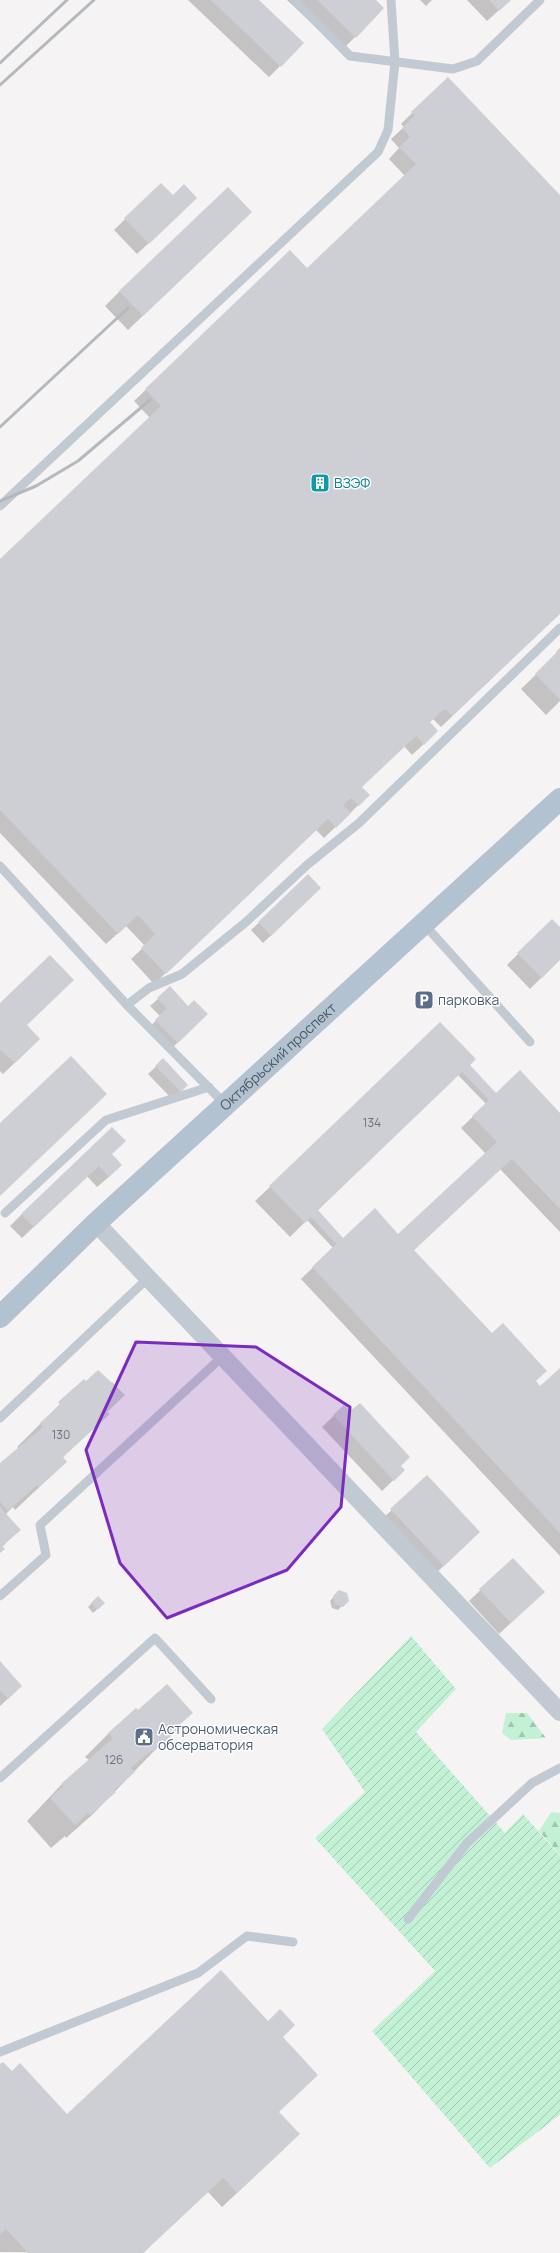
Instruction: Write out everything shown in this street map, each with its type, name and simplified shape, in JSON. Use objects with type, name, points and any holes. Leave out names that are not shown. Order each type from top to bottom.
[{"type":"main road","name":"Октябрьский проспект","points":[[3,1309],[560,799]]},
{"type":"street","points":[[96,1223],[147,1279],[560,1712]]},
{"type":"lane","points":[[295,0],[350,56],[453,69],[477,61],[540,0]]},
{"type":"lane","points":[[0,506],[378,152],[388,130],[395,62],[391,0]]},
{"type":"lane","points":[[127,1005],[149,988],[182,974],[246,922],[307,865],[359,824],[560,628]]},
{"type":"lane","points":[[0,866],[127,1005],[226,1104]]},
{"type":"lane","points":[[423,923],[530,1042]]},
{"type":"lane","points":[[5,1213],[106,1120],[209,1087]]},
{"type":"lane","points":[[0,1418],[147,1279]]},
{"type":"lane","points":[[0,1596],[46,1555],[40,1525],[222,1357]]},
{"type":"lane","points":[[0,1778],[155,1638],[211,1698]]},
{"type":"lane","points":[[408,1918],[467,1843],[532,1783],[560,1768]]},
{"type":"lane","points":[[0,2052],[198,1973],[248,1936],[293,1942]]},
{"type":"highlighted area","points":[[136,1342],[256,1347],[350,1407],[341,1507],[287,1570],[167,1618],[120,1563],[86,1450]]},
{"type":"green space","points":[[411,1636],[456,1689],[416,1732],[505,1833],[523,1814],[560,1856],[560,2115],[490,2168],[372,2031],[435,1971],[315,1838],[365,1792],[322,1729]]},
{"type":"green space","points":[[506,1713],[527,1713],[546,1738],[511,1740],[502,1733]]},
{"type":"green space","points":[[551,1812],[560,1813],[560,1855],[539,1831]]},
{"type":"building","points":[[211,0],[259,0],[304,43],[281,67]]},
{"type":"building","points":[[317,0],[376,0],[384,8],[356,38]]},
{"type":"building","points":[[489,0],[511,0],[499,11]]},
{"type":"building","name":"ВЗЭФ","points":[[448,77],[560,195],[560,614],[452,716],[445,709],[430,722],[438,731],[424,745],[416,736],[362,787],[370,795],[359,806],[351,798],[343,805],[351,813],[336,828],[328,819],[166,974],[141,948],[155,934],[138,915],[118,934],[0,810],[0,559],[161,406],[145,389],[290,250],[307,268],[416,164],[399,147],[410,137],[402,128],[415,115],[411,112]]},
{"type":"building","points":[[161,183],[173,195],[184,184],[197,198],[149,244],[124,218]]},
{"type":"building","points":[[228,187],[252,212],[143,316],[119,291]]},
{"type":"building","points":[[560,649],[560,700],[535,674]]},
{"type":"building","points":[[308,874],[321,888],[271,936],[258,922]]},
{"type":"building","points":[[552,919],[560,927],[560,960],[542,978],[517,953]]},
{"type":"building","points":[[50,955],[74,980],[27,1025],[40,1039],[15,1063],[0,1050],[0,1003]]},
{"type":"building","points":[[170,986],[188,1006],[194,1000],[208,1014],[178,1043],[155,1020],[167,1008],[157,998]]},
{"type":"building","points":[[440,1022],[476,1059],[470,1065],[496,1093],[520,1070],[560,1113],[560,1209],[512,1159],[414,1250],[492,1333],[503,1323],[547,1371],[536,1381],[540,1386],[560,1368],[560,1533],[312,1267],[336,1244],[311,1217],[305,1223],[269,1186]],"holes":[[[462,1072],[489,1100],[472,1116],[497,1142],[398,1234],[375,1208],[343,1238],[318,1210]]]},
{"type":"building","points":[[71,1056],[107,1094],[0,1196],[0,1123]]},
{"type":"building","points":[[163,1058],[188,1085],[181,1092],[155,1066]]},
{"type":"building","points":[[112,1127],[126,1141],[112,1154],[122,1165],[109,1177],[99,1166],[34,1227],[21,1214]]},
{"type":"building","points":[[98,1370],[125,1395],[107,1412],[110,1414],[63,1457],[67,1462],[39,1487],[37,1485],[8,1511],[0,1502],[0,1463],[43,1427],[40,1423],[60,1405],[58,1402],[84,1379],[86,1381]]},
{"type":"building","points":[[360,1403],[410,1457],[401,1466],[405,1470],[394,1481],[333,1415],[344,1405],[350,1411]]},
{"type":"building","points":[[427,1475],[480,1532],[444,1566],[390,1509]]},
{"type":"building","points":[[0,1507],[21,1530],[2,1546],[5,1549],[0,1553]]},
{"type":"building","points":[[513,1558],[545,1592],[511,1623],[479,1589]]},
{"type":"building","points":[[339,1590],[347,1593],[349,1601],[343,1607],[335,1604],[333,1596]]},
{"type":"building","points":[[98,1596],[105,1603],[97,1610],[91,1603]]},
{"type":"building","points":[[0,1661],[22,1686],[8,1699],[0,1690]]},
{"type":"building","points":[[167,1684],[193,1713],[178,1726],[180,1728],[153,1752],[152,1750],[131,1768],[135,1772],[114,1790],[116,1792],[90,1815],[88,1813],[75,1825],[50,1798],[63,1786],[61,1784],[113,1738],[108,1733],[136,1708],[138,1710]]},
{"type":"building","points":[[221,1970],[268,2021],[280,2009],[295,2025],[283,2037],[318,2075],[279,2112],[300,2134],[237,2193],[223,2178],[143,2253],[28,2253],[6,2229],[0,2234],[0,2064],[3,2062],[12,2071],[20,2063],[67,2114]]},
{"type":"railway","points":[[0,63],[67,0]]},
{"type":"railway","points":[[0,85],[94,0]]},
{"type":"railway","points":[[0,427],[128,308]]},
{"type":"railway","points":[[0,501],[36,486],[78,461],[150,400]]},
{"type":"place","name":"ВЗЭФ","points":[[320,483]]},
{"type":"place","name":"парковка","points":[[424,1000]]},
{"type":"place","name":"Aстрономическая обсерватория","points":[[144,1737]]}]
